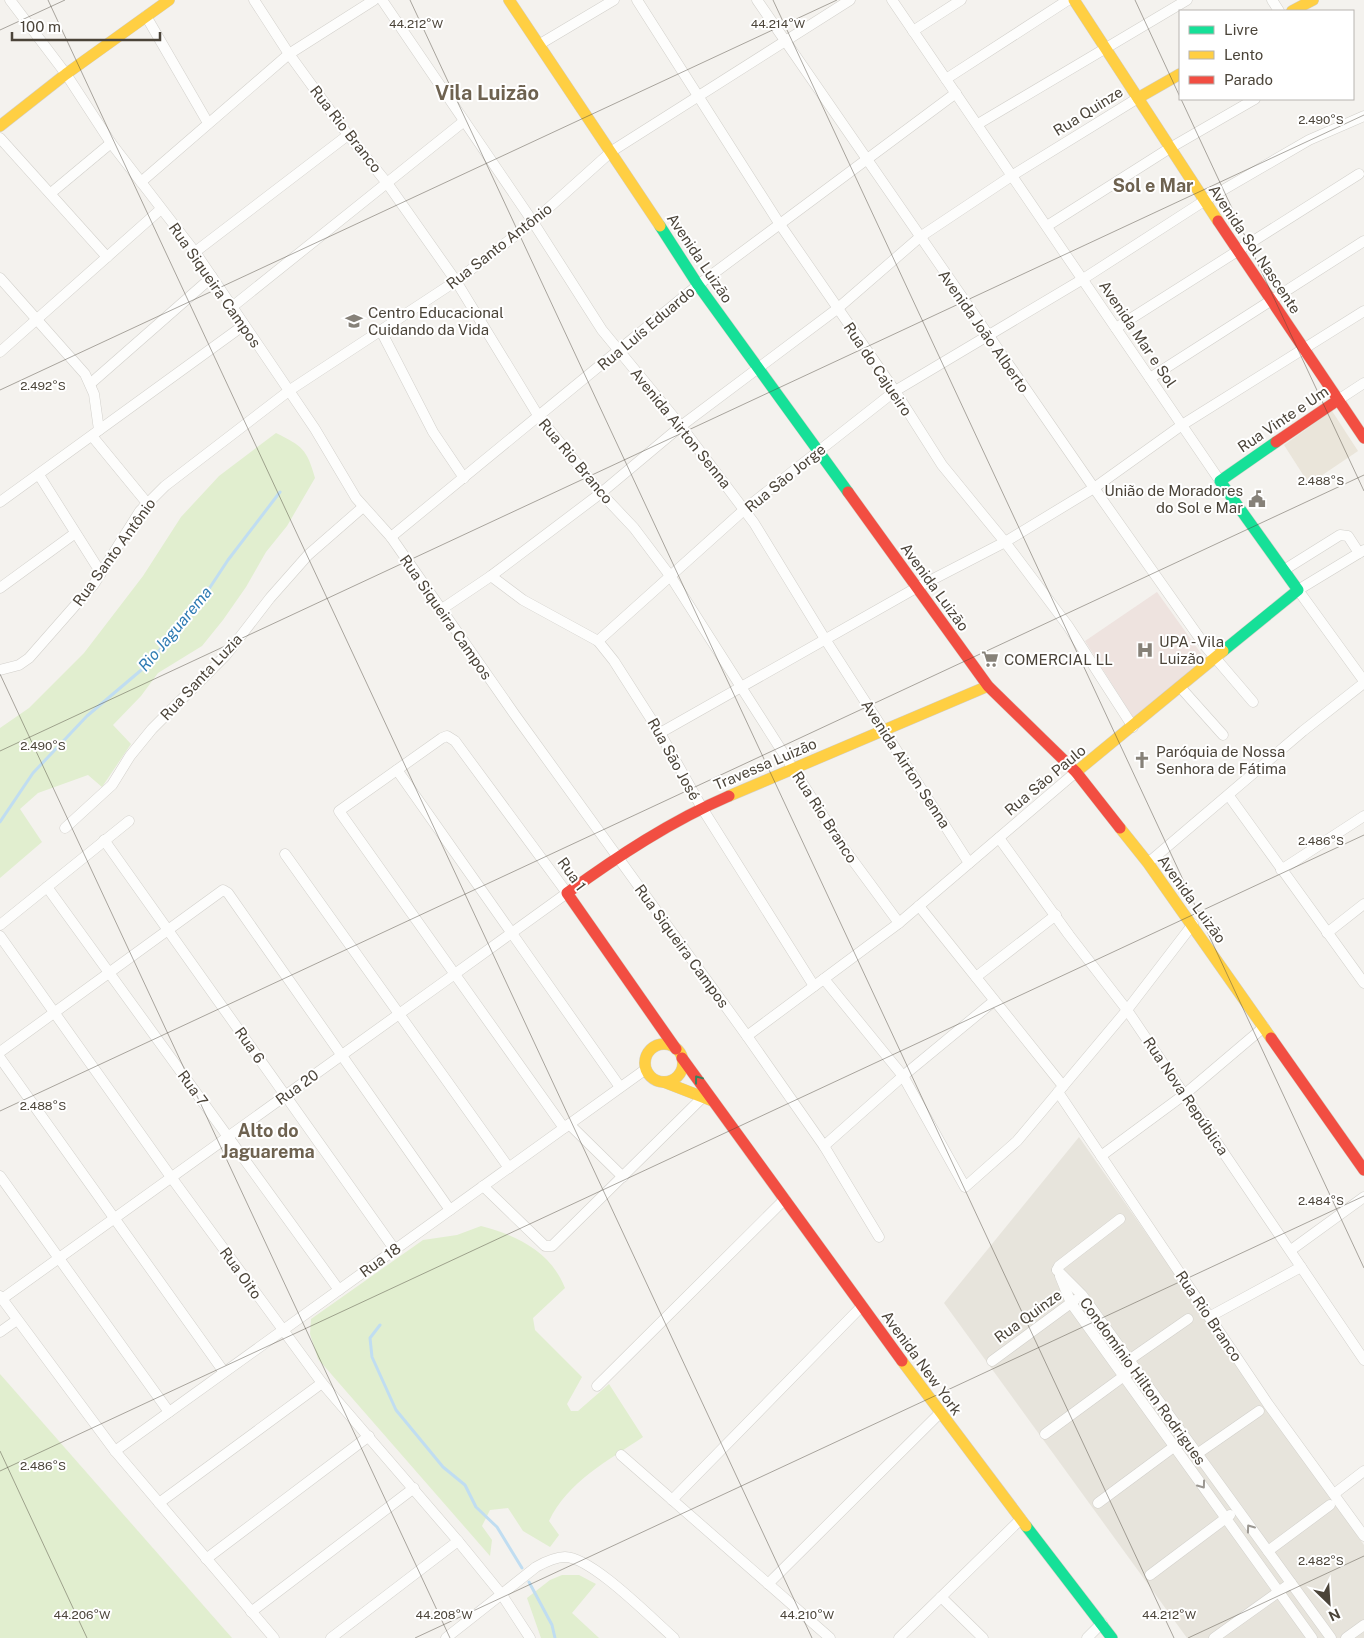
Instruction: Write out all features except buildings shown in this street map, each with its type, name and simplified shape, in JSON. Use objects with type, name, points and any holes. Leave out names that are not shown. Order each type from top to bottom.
[{"type":"street","name":"Rua Siqueira Campos","points":[[10,0],[66,74],[111,143],[195,252],[290,390],[363,507],[390,537],[515,715],[747,1036],[824,1146],[879,1236]]},
{"type":"street","points":[[0,126],[66,74],[169,0]]},
{"type":"street","name":"Rua Rio Branco","points":[[254,0],[289,54],[348,135],[388,183],[456,281],[539,417],[601,493],[634,528],[670,577],[843,847],[899,923]]},
{"type":"street","points":[[141,182],[289,54],[374,0]]},
{"type":"street","name":"Avenida Airton Senna","points":[[382,0],[463,122],[533,222],[597,322],[618,351],[681,426],[745,510],[824,639],[885,730],[969,863]]},
{"type":"street","name":"Avenida Luizão","points":[[509,0],[612,151],[698,285],[988,686],[1076,772],[1148,863],[1362,1161]]},
{"type":"street","points":[[540,44],[614,0]]},
{"type":"street","name":"Rua do Cajueiro","points":[[637,0],[779,223],[895,391],[942,465],[1005,542],[1068,626],[1134,727]]},
{"type":"street","name":"Avenida João Alberto","points":[[757,0],[868,158],[987,336],[1094,488],[1216,659],[1253,702]]},
{"type":"street","name":"Rua Santo Antônio","points":[[0,670],[23,663],[61,623],[101,573],[146,503],[208,452],[290,390],[456,281],[533,222],[612,151],[850,0]]},
{"type":"street","name":"Avenida Mar e Sol","points":[[892,0],[1220,481],[1363,677]]},
{"type":"street","points":[[913,31],[961,0]]},
{"type":"street","points":[[946,79],[1068,0]]},
{"type":"street","name":"Avenida Sol Nascente","points":[[1074,0],[1204,201],[1364,438]]},
{"type":"street","points":[[978,124],[1188,0]]},
{"type":"street","points":[[1294,10],[1313,0]]},
{"type":"street","points":[[146,16],[208,123]]},
{"type":"street","name":"Rua Quinze","points":[[442,609],[491,576],[601,493],[681,426],[837,309],[920,237],[1013,175],[1179,75]]},
{"type":"street","name":"Rua Luís Eduardo","points":[[390,537],[698,285],[956,93]]},
{"type":"street","points":[[1047,226],[1170,148],[1253,100]]},
{"type":"street","name":"Rua São Jorge","points":[[598,641],[745,510],[895,391],[1083,279],[1204,201],[1327,131],[1364,116]]},
{"type":"street","points":[[232,307],[463,122]]},
{"type":"street","points":[[195,252],[348,135]]},
{"type":"street","points":[[0,138],[107,258]]},
{"type":"street","points":[[51,193],[111,143]]},
{"type":"street","points":[[1116,328],[1359,174]]},
{"type":"street","points":[[0,352],[161,209]]},
{"type":"street","points":[[1150,378],[1364,241]]},
{"type":"street","points":[[90,384],[212,277]]},
{"type":"street","points":[[0,278],[36,320],[80,365],[90,384],[96,433],[146,503]]},
{"type":"street","points":[[660,733],[916,588],[1005,542],[1094,488],[1182,425],[1364,311]]},
{"type":"street","points":[[0,502],[39,476],[244,325]]},
{"type":"street","points":[[380,331],[433,432],[464,478]]},
{"type":"street","name":"Rua Vinte e Um","points":[[1220,481],[1364,383]]},
{"type":"street","points":[[39,476],[74,534],[101,573]]},
{"type":"street","name":"Rua Santa Luzia","points":[[65,828],[112,785],[130,756],[152,729],[226,655],[270,598],[308,555],[363,507]]},
{"type":"street","points":[[0,588],[74,534]]},
{"type":"street","points":[[1284,570],[1340,535],[1348,536],[1362,553]]},
{"type":"street","name":"Rua São Paulo","points":[[747,1036],[899,923],[1076,772],[1134,727],[1298,590],[1362,553]]},
{"type":"street","name":"Rua São José","points":[[491,576],[524,600],[598,641],[626,678],[660,733],[702,808],[814,986]]},
{"type":"street","points":[[1148,863],[1229,796],[1363,677]]},
{"type":"street","name":"Travessa Luizão","points":[[567,893],[617,857],[702,808],[988,686]]},
{"type":"street","points":[[1181,688],[1223,735]]},
{"type":"street","name":"Rua 1","points":[[397,770],[442,738],[447,736],[456,741],[567,893],[679,1053]]},
{"type":"street","points":[[620,1087],[397,770],[339,811],[566,1126],[623,1177]]},
{"type":"street","points":[[1229,796],[1364,983]]},
{"type":"street","points":[[1281,870],[1364,816]]},
{"type":"street","points":[[0,925],[129,821]]},
{"type":"street","name":"Rua Nova República","points":[[998,838],[1128,1010],[1364,1360]]},
{"type":"street","name":"Rua 6","points":[[104,840],[395,1250]]},
{"type":"street","points":[[285,854],[509,1168]]},
{"type":"street","name":"Rua 7","points":[[46,887],[339,1290]]},
{"type":"street","points":[[0,1052],[110,974],[223,890],[228,893],[450,1210]]},
{"type":"street","name":"Rua 20","points":[[1,1297],[172,1177],[567,893]]},
{"type":"street","points":[[1327,933],[1364,904]]},
{"type":"street","name":"Rua Rio Branco","points":[[919,906],[1061,1089],[1101,1156],[1268,1404],[1364,1536]]},
{"type":"street","points":[[976,978],[1056,915]]},
{"type":"street","points":[[824,979],[903,1076],[965,1187],[1017,1141],[1128,1010],[1193,924]]},
{"type":"street","name":"Rua Oito","points":[[0,936],[322,1383],[458,1540],[502,1594],[530,1638]]},
{"type":"street","points":[[824,1146],[903,1076],[994,1001]]},
{"type":"street","points":[[483,1186],[549,1248],[552,1246],[623,1177],[709,1099],[653,1078],[646,1069],[648,1053],[663,1038],[661,1027]]},
{"type":"street","points":[[1101,1156],[1185,1094],[1264,1027]]},
{"type":"street","points":[[656,1046],[666,1044],[679,1053],[683,1063],[679,1074],[670,1081],[664,1082]]},
{"type":"street","name":"Avenida New York","points":[[679,1053],[709,1099],[785,1199],[940,1413],[1112,1638]]},
{"type":"street","points":[[0,1058],[224,1372]]},
{"type":"street","name":"Rua 18","points":[[115,1451],[646,1069]]},
{"type":"street","points":[[0,1176],[169,1412]]},
{"type":"street","points":[[1291,1250],[1364,1197]]},
{"type":"street","points":[[597,1386],[785,1199]]},
{"type":"street","points":[[1057,1270],[1059,1266],[1120,1218]]},
{"type":"street","points":[[1209,1316],[1301,1267]]},
{"type":"street","name":"Condomínio Hilton Rodrigues","points":[[1057,1270],[1082,1295],[1331,1638]]},
{"type":"street","name":"Condomínio Hilton Rodrigues","points":[[1057,1270],[1071,1303],[1312,1638]]},
{"type":"street","name":"Rua Quinze","points":[[992,1362],[1082,1295]]},
{"type":"street","points":[[1,1297],[115,1451],[274,1638]]},
{"type":"street","points":[[672,1500],[862,1306]]},
{"type":"street","points":[[1045,1434],[1124,1376],[1132,1364],[1188,1319]]},
{"type":"street","points":[[0,1332],[17,1320]]},
{"type":"street","points":[[159,1503],[322,1383]]},
{"type":"street","points":[[1197,1454],[1259,1411]]},
{"type":"street","points":[[768,1584],[940,1413]]},
{"type":"street","points":[[206,1558],[369,1436]]},
{"type":"street","points":[[1098,1503],[1186,1438]]},
{"type":"street","points":[[621,1455],[830,1638]]},
{"type":"street","points":[[1334,1494],[1364,1472]]},
{"type":"street","points":[[251,1612],[414,1488]]},
{"type":"street","points":[[1268,1551],[1330,1505]]},
{"type":"street","points":[[1150,1575],[1237,1509]]},
{"type":"street","points":[[899,1638],[1021,1519]]},
{"type":"street","points":[[331,1638],[458,1540]]},
{"type":"street","points":[[446,1638],[536,1567],[551,1559],[566,1557],[592,1567],[674,1638]]},
{"type":"street","points":[[1214,1638],[1291,1583]]},
{"type":"street","points":[[941,1597],[984,1638]]},
{"type":"street","points":[[1087,1638],[1102,1623]]},
{"type":"street","points":[[1346,1638],[1364,1625]]},
{"type":"shaded area","points":[[1332,411],[1358,451],[1309,484],[1284,445]]},
{"type":"shaded area","name":"UPA - Vila Luizão","points":[[1157,592],[1205,659],[1134,719],[1085,641]]},
{"type":"shaded area","points":[[1079,1137],[1364,1545],[1364,1638],[1187,1638],[944,1303]]},
{"type":"green space","points":[[276,433],[298,445],[306,454],[315,478],[287,526],[266,552],[246,587],[223,620],[202,646],[158,673],[141,696],[113,725],[131,744],[102,787],[88,775],[38,793],[20,809],[42,842],[0,878],[0,728],[29,708],[84,653],[143,576],[181,517],[219,476]]},
{"type":"green space","points":[[481,1226],[507,1234],[531,1247],[551,1264],[559,1275],[565,1288],[533,1318],[535,1330],[582,1377],[567,1404],[571,1411],[578,1411],[609,1384],[643,1437],[590,1473],[567,1494],[549,1521],[559,1535],[550,1547],[523,1531],[508,1508],[490,1510],[482,1526],[492,1540],[490,1556],[318,1359],[310,1334],[311,1319],[423,1240],[457,1235]]},
{"type":"green space","points":[[0,1374],[232,1638],[0,1638]]},
{"type":"green space","points":[[562,1575],[579,1575],[596,1584],[572,1613],[599,1638],[541,1638],[527,1598],[550,1580]]},
{"type":"waterway","name":"Rio Jaguarema","points":[[0,822],[33,773],[87,716],[146,666],[199,604],[228,560],[280,492]]},
{"type":"waterway","points":[[380,1325],[370,1338],[372,1357],[396,1410],[443,1467],[465,1485],[476,1507],[497,1527],[522,1568]]},
{"type":"waterway","points":[[529,1582],[552,1625],[555,1638]]},
{"type":"traffic: fast","points":[[660,226],[698,285],[848,492]]},
{"type":"traffic: fast","points":[[1223,651],[1298,590],[1220,481],[1276,442]]},
{"type":"traffic: fast","points":[[1026,1526],[1112,1638]]},
{"type":"traffic: slow","points":[[0,126],[66,74],[169,0]]},
{"type":"traffic: slow","points":[[509,0],[660,226]]},
{"type":"traffic: slow","points":[[1074,0],[1218,221]]},
{"type":"traffic: slow","points":[[1294,10],[1313,0]]},
{"type":"traffic: slow","points":[[1138,98],[1179,75]]},
{"type":"traffic: slow","points":[[1076,772],[1223,651]]},
{"type":"traffic: slow","points":[[729,796],[988,686]]},
{"type":"traffic: slow","points":[[1120,828],[1148,863],[1271,1038]]},
{"type":"traffic: slow","points":[[664,1044],[677,1050],[683,1063],[677,1076],[664,1082],[651,1076],[645,1063],[651,1050],[664,1044]]},
{"type":"traffic: slow","points":[[664,1082],[713,1101]]},
{"type":"traffic: slow","points":[[902,1361],[1026,1526]]},
{"type":"traffic: jam","points":[[1218,221],[1364,438]]},
{"type":"traffic: jam","points":[[1276,442],[1338,400]]},
{"type":"traffic: jam","points":[[848,492],[988,686],[1076,772],[1120,828]]},
{"type":"traffic: jam","points":[[676,1049],[567,893],[645,840],[686,816],[729,796]]},
{"type":"traffic: jam","points":[[1271,1038],[1364,1170]]},
{"type":"traffic: jam","points":[[682,1058],[902,1361]]},
{"type":"place","name":"Centro Educacional Cuidando da Vida","points":[[354,321]]},
{"type":"place","name":"União de Moradores do Sol e Mar","points":[[1257,499]]},
{"type":"place","name":"UPA - Vila Luizão","points":[[1145,650]]},
{"type":"place","name":"COMERCIAL LL","points":[[990,659]]},
{"type":"place","name":"Paróquia de Nossa Senhora de Fátima","points":[[1142,760]]},
{"type":"district","name":"Vila Luizão","points":[[487,93]]},
{"type":"district","name":"Sol e Mar","points":[[1153,185]]},
{"type":"district","name":"Alto do Jaguarema","points":[[268,1140]]}]
